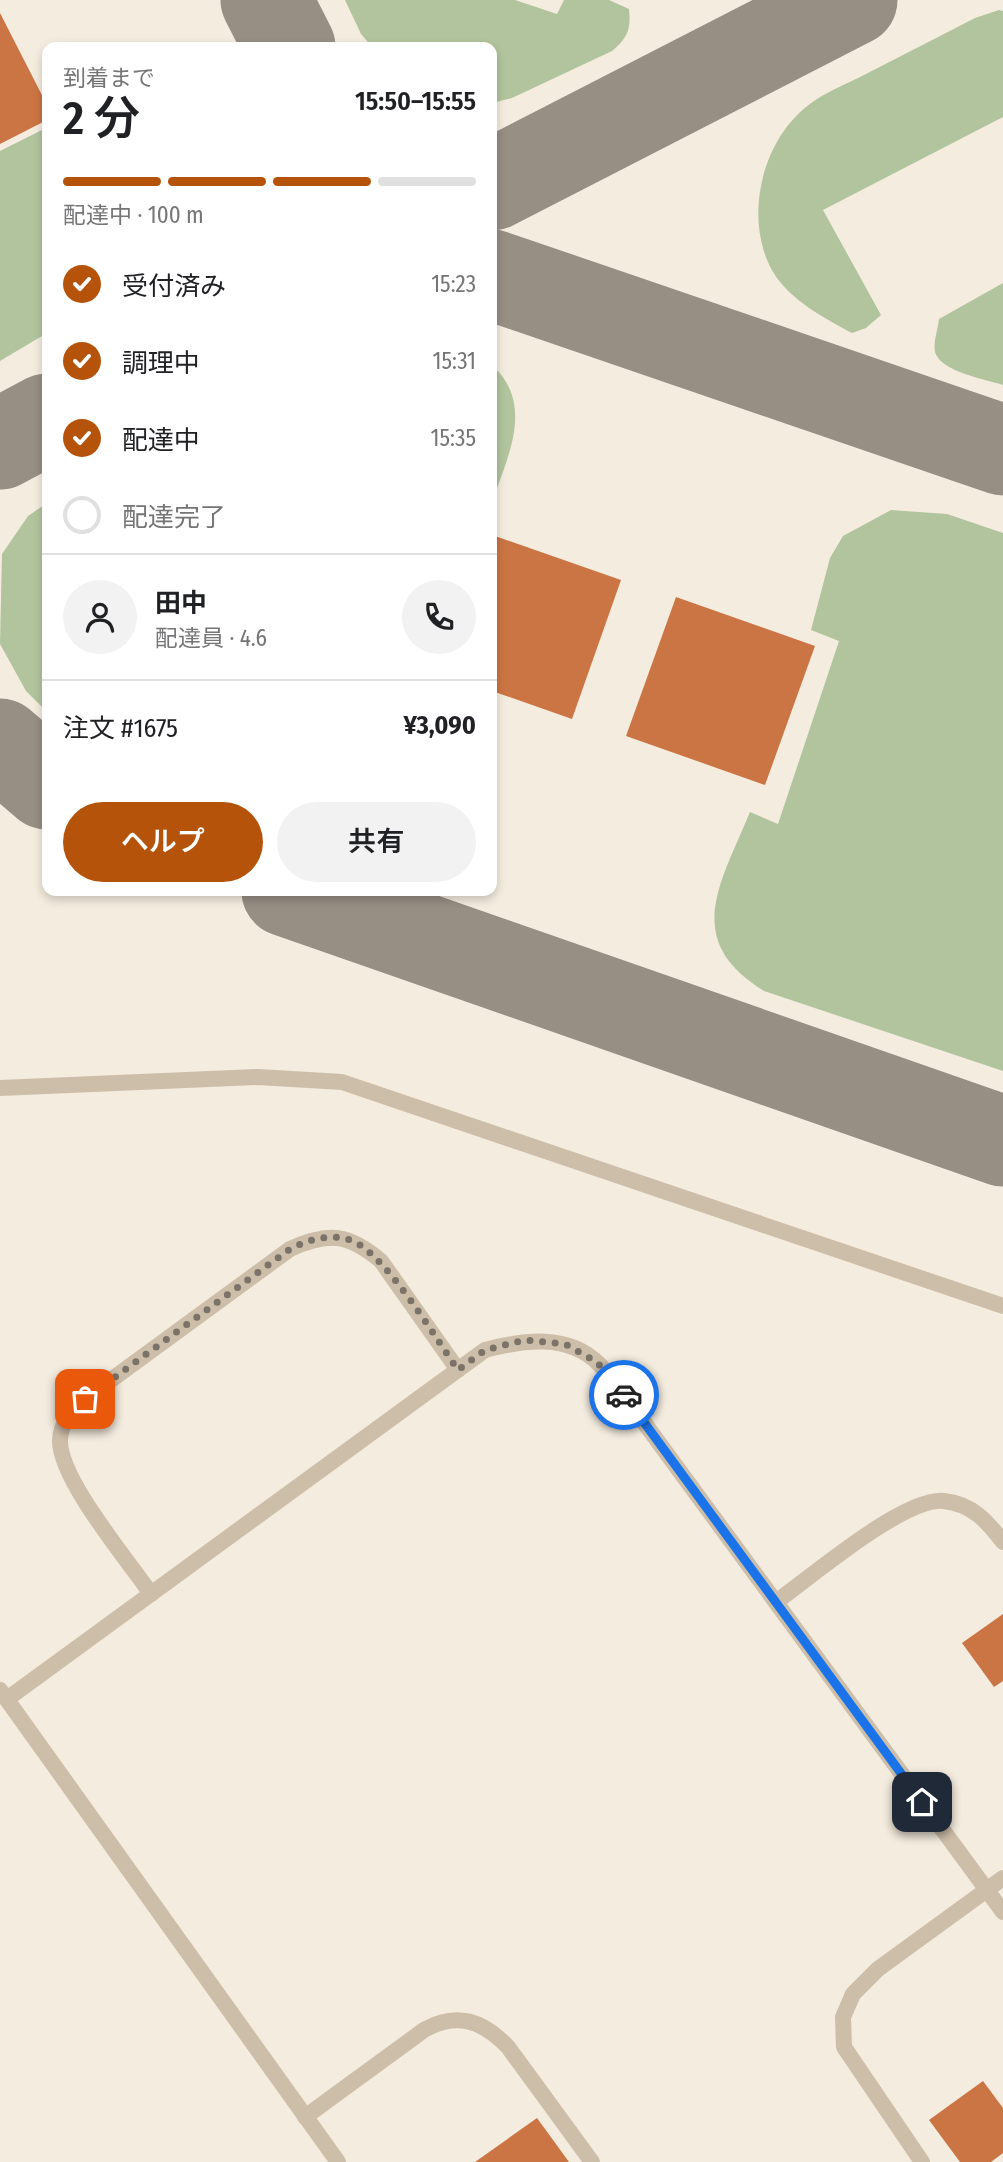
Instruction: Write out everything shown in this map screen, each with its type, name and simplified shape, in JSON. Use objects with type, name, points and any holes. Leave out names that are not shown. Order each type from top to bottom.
[{"type":"lane","points":[[0,1088],[258,1077],[342,1082],[1003,1306]]},
{"type":"lane","points":[[152,1594],[73,1482],[63,1460],[60,1440],[63,1425],[85,1399],[279,1257],[307,1241],[328,1237],[350,1239],[365,1247],[381,1261],[458,1370]]},
{"type":"lane","points":[[338,2162],[4,1695],[152,1594],[485,1350],[524,1340],[565,1344],[597,1362],[1003,1912]]},
{"type":"lane","points":[[776,1602],[893,1517],[918,1504],[942,1500],[969,1507],[986,1520],[1003,1542]]},
{"type":"lane","points":[[922,2162],[844,2047],[843,2017],[853,1994],[878,1969],[1003,1878]]},
{"type":"lane","points":[[305,2117],[424,2029],[442,2019],[461,2021],[479,2024],[495,2033],[592,2162]]},
{"type":"green space","points":[[345,0],[515,0],[557,14],[564,0],[609,0],[629,9],[627,33],[612,51],[512,98],[497,102],[497,42],[368,42],[361,34]]},
{"type":"green space","points":[[1003,11],[1003,117],[823,210],[881,315],[866,328],[852,333],[798,300],[773,272],[764,251],[759,227],[762,179],[770,156],[781,135],[796,116],[820,97],[975,18]]},
{"type":"green space","points":[[42,130],[42,336],[0,361],[0,151]]},
{"type":"green space","points":[[1003,283],[1003,385],[946,365],[935,352],[935,340],[939,319]]},
{"type":"green space","points":[[497,371],[505,380],[512,396],[515,413],[514,431],[497,489]]},
{"type":"green space","points":[[42,506],[42,707],[26,691],[0,644],[2,554],[28,516]]},
{"type":"green space","points":[[891,510],[947,514],[1003,533],[1003,1071],[764,991],[738,972],[723,951],[715,931],[715,909],[720,886],[750,812],[778,824],[839,641],[811,630],[830,558],[843,536]]},
{"type":"building","points":[[0,13],[42,95],[42,123],[0,144]]},
{"type":"building","points":[[497,537],[621,580],[572,719],[497,693]]},
{"type":"building","points":[[676,597],[815,646],[765,785],[626,736]]},
{"type":"building","points":[[1003,1614],[1003,1681],[994,1687],[962,1643]]},
{"type":"building","points":[[983,2081],[1003,2108],[1003,2153],[991,2162],[960,2162],[929,2120]]},
{"type":"building","points":[[537,2118],[569,2162],[475,2162]]},
{"type":"taxiway","points":[[266,0],[287,42]]},
{"type":"taxiway","points":[[497,182],[852,0]]},
{"type":"taxiway","points":[[497,277],[1003,450]]},
{"type":"taxiway","points":[[0,444],[42,422]]},
{"type":"taxiway","points":[[0,744],[42,780]]},
{"type":"taxiway","points":[[301,896],[1003,1141]]},
{"type":"way so far","points":[[85,1399],[290,1249],[307,1241],[328,1237],[350,1239],[365,1247],[381,1261],[458,1370],[485,1350],[524,1340],[565,1344],[597,1362],[624,1395]]},
{"type":"route","points":[[624,1395],[922,1802]]}]
